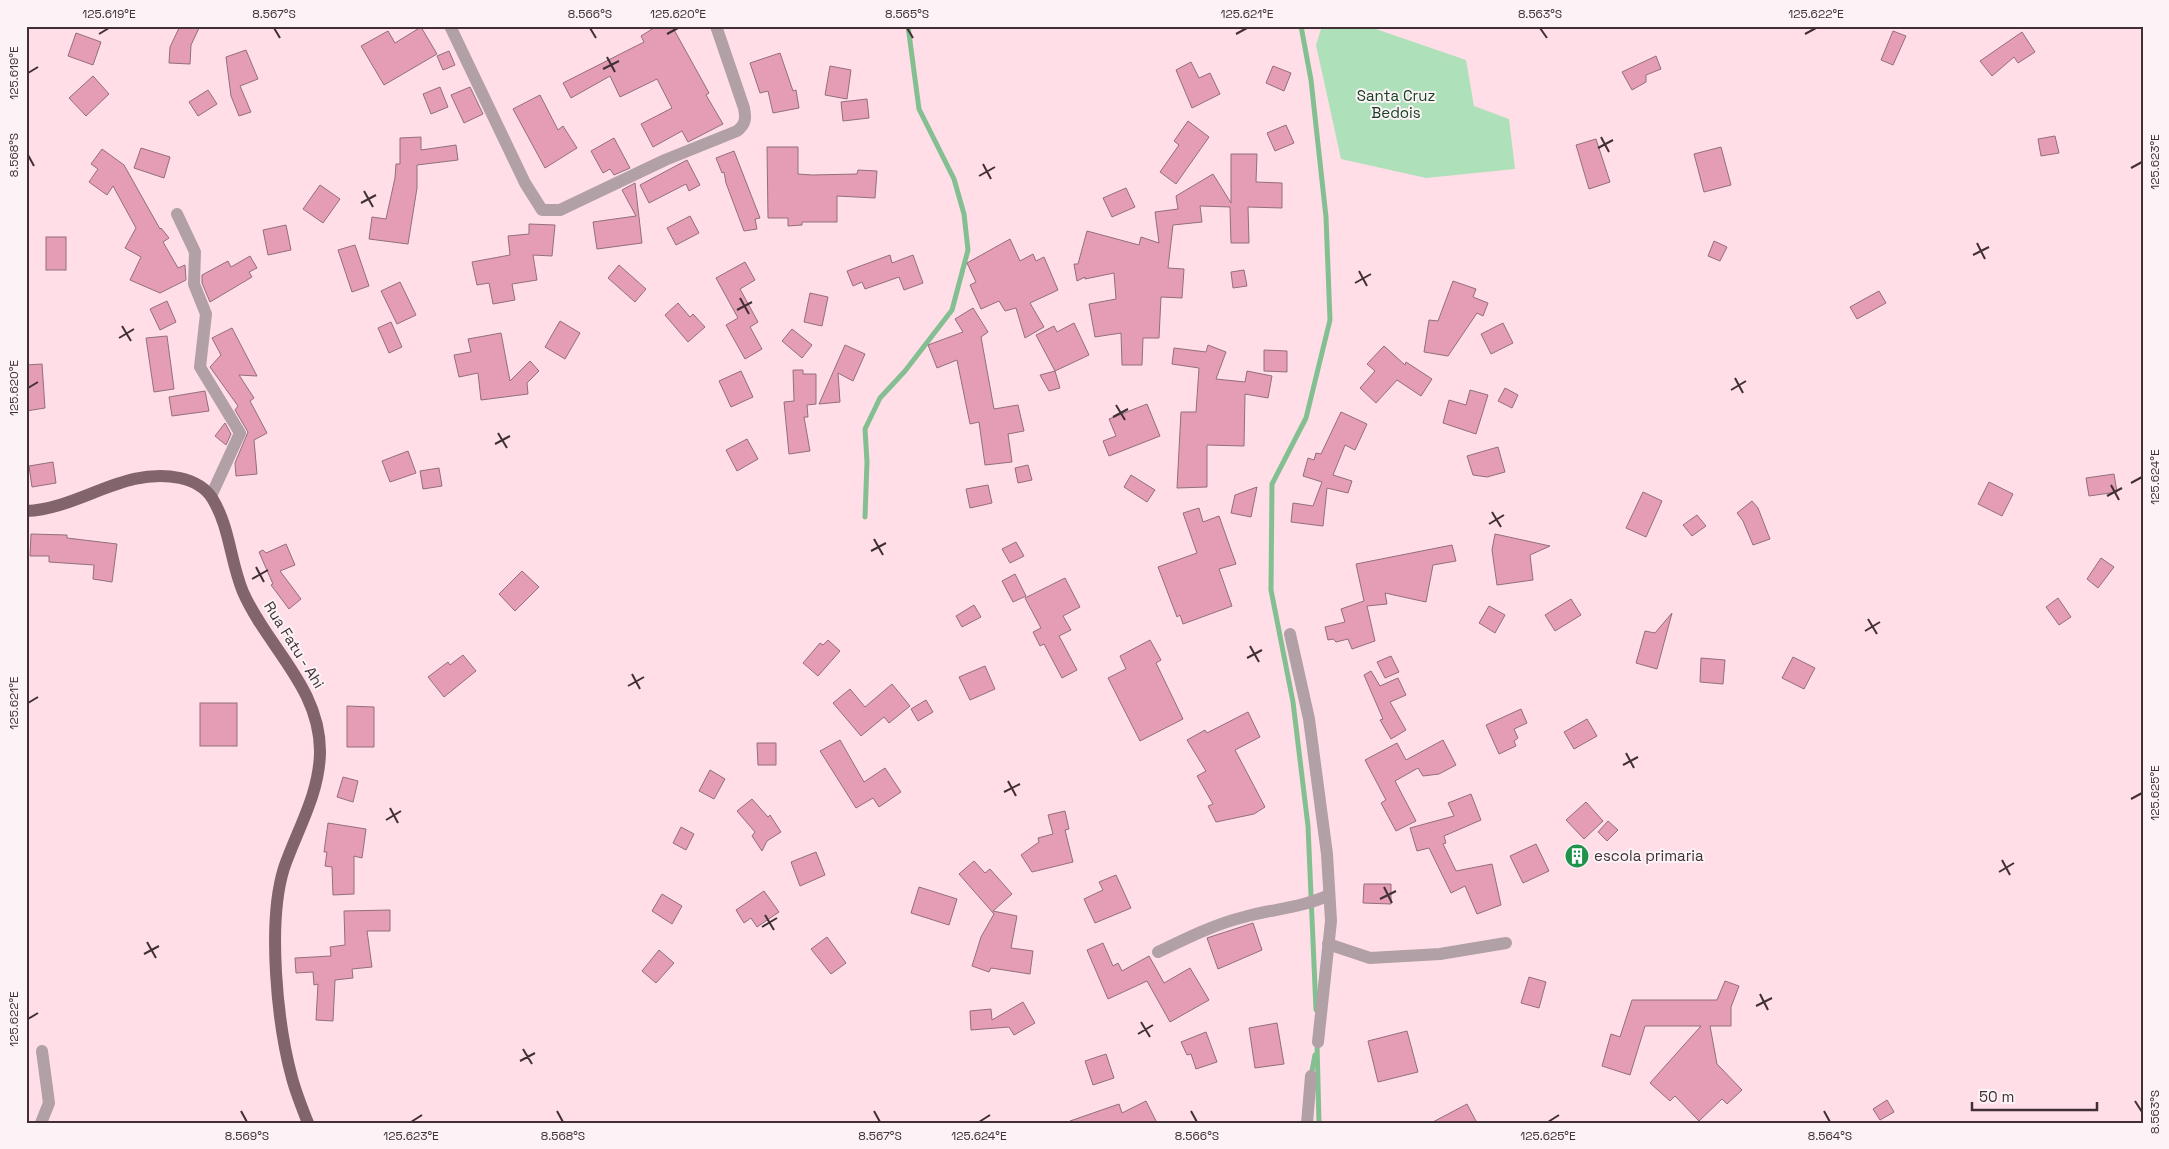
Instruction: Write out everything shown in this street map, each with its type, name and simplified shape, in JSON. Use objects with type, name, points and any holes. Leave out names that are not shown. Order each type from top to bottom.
[{"type":"main road","name":"Rua Fatu - Ahi","points":[[26,511],[68,503],[114,483],[151,476],[180,478],[198,484],[211,496],[220,514],[230,541],[242,590],[255,617],[302,686],[314,711],[320,754],[312,801],[283,870],[276,938],[278,990],[284,1036],[292,1078],[308,1123]]},
{"type":"street","points":[[450,26],[525,183],[537,205],[542,210],[550,212],[575,204],[664,160],[731,134],[743,126],[746,118],[744,108],[716,26]]},
{"type":"street","points":[[177,214],[195,252],[194,284],[206,314],[200,367],[240,433],[211,496]]},
{"type":"street","points":[[1290,634],[1309,719],[1327,854],[1331,922],[1318,1042]]},
{"type":"street","points":[[1158,952],[1245,916],[1312,903],[1329,895]]},
{"type":"street","points":[[1328,944],[1370,958],[1440,954],[1506,943]]},
{"type":"street","points":[[41,1123],[49,1103],[42,1051]]},
{"type":"street","points":[[1307,1123],[1311,1076]]},
{"type":"green space","name":"Santa Cruz Bedois","points":[[1322,26],[1367,26],[1466,60],[1474,106],[1509,119],[1515,169],[1426,178],[1341,159],[1316,45]]},
{"type":"building","points":[[180,26],[200,26],[191,45],[190,64],[169,63],[170,47]]},
{"type":"building","points":[[657,26],[672,26],[709,93],[706,95],[723,124],[688,142],[682,131],[653,147],[641,124],[672,108],[657,79],[620,97],[610,76],[571,98],[563,83],[644,42],[641,36]]},
{"type":"building","points":[[421,27],[437,54],[384,85],[361,46],[388,31],[395,43]]},
{"type":"building","points":[[1893,31],[1906,36],[1893,65],[1881,60]]},
{"type":"building","points":[[2022,32],[2035,52],[2018,63],[2014,57],[1992,76],[1980,61]]},
{"type":"building","points":[[76,33],[101,42],[93,65],[68,56]]},
{"type":"building","points":[[246,50],[258,79],[240,86],[251,112],[239,116],[231,96],[226,57]]},
{"type":"building","points":[[449,51],[455,65],[443,70],[437,56]]},
{"type":"building","points":[[780,53],[793,91],[796,90],[799,108],[773,113],[768,91],[760,93],[750,63]]},
{"type":"building","points":[[1656,56],[1661,69],[1646,75],[1646,82],[1632,90],[1622,72]]},
{"type":"building","points":[[1191,62],[1199,78],[1210,73],[1220,94],[1192,108],[1176,70]]},
{"type":"building","points":[[830,66],[851,70],[847,99],[825,95]]},
{"type":"building","points":[[1273,66],[1291,73],[1284,91],[1266,83]]},
{"type":"building","points":[[93,76],[109,94],[86,116],[69,98]]},
{"type":"building","points":[[440,87],[448,107],[431,114],[423,94]]},
{"type":"building","points":[[470,87],[483,114],[464,123],[451,95]]},
{"type":"building","points":[[208,90],[217,104],[198,116],[189,102]]},
{"type":"building","points":[[540,95],[558,130],[563,126],[577,148],[545,168],[513,109]]},
{"type":"building","points":[[867,99],[869,118],[843,121],[841,102]]},
{"type":"building","points":[[1188,121],[1209,137],[1176,184],[1160,172],[1179,145],[1174,141]]},
{"type":"building","points":[[1286,125],[1294,143],[1275,151],[1267,133]]},
{"type":"building","points":[[2055,136],[2059,153],[2041,156],[2038,139]]},
{"type":"building","points":[[421,137],[421,150],[456,145],[458,160],[417,165],[417,188],[408,244],[369,239],[372,217],[386,219],[395,178],[396,164],[400,164],[400,138]]},
{"type":"building","points":[[614,138],[630,168],[614,175],[610,169],[603,173],[591,151]]},
{"type":"building","points":[[1596,139],[1610,182],[1589,189],[1576,145]]},
{"type":"building","points":[[767,147],[798,147],[798,174],[857,174],[858,170],[877,171],[875,198],[837,196],[837,222],[802,222],[802,225],[788,226],[788,218],[768,218]]},
{"type":"building","points":[[1721,147],[1731,185],[1704,192],[1694,154]]},
{"type":"building","points":[[141,148],[170,157],[164,178],[134,168]]},
{"type":"building","points":[[102,149],[124,165],[160,229],[169,238],[163,242],[178,268],[185,265],[186,280],[160,293],[130,280],[141,257],[125,248],[136,228],[113,186],[107,195],[89,182],[98,169],[91,164]]},
{"type":"building","points":[[734,151],[760,218],[755,219],[757,229],[744,231],[726,183],[724,172],[722,173],[716,158]]},
{"type":"building","points":[[1231,154],[1257,154],[1256,182],[1282,183],[1282,208],[1248,207],[1249,243],[1231,243],[1230,207],[1200,206],[1202,222],[1173,225],[1168,268],[1184,269],[1182,298],[1161,297],[1159,338],[1143,338],[1142,365],[1122,365],[1121,333],[1095,337],[1089,304],[1116,299],[1114,273],[1085,279],[1085,277],[1077,281],[1074,264],[1078,264],[1087,231],[1139,245],[1141,237],[1159,243],[1155,212],[1178,209],[1176,196],[1213,174],[1231,203]]},
{"type":"building","points":[[687,160],[700,185],[689,191],[686,184],[649,203],[640,185]]},
{"type":"building","points":[[635,183],[642,243],[597,249],[593,222],[636,216],[622,190]]},
{"type":"building","points":[[320,185],[340,199],[323,223],[303,209]]},
{"type":"building","points":[[1126,188],[1135,207],[1112,217],[1103,198]]},
{"type":"building","points":[[690,216],[699,233],[676,245],[667,228]]},
{"type":"building","points":[[529,224],[555,225],[552,256],[533,255],[537,280],[512,284],[515,300],[493,304],[489,283],[477,285],[472,262],[510,255],[508,236],[529,234]]},
{"type":"building","points":[[286,225],[291,250],[268,255],[263,230]]},
{"type":"building","points":[[46,237],[66,237],[66,270],[46,270]]},
{"type":"building","points":[[1010,239],[1020,261],[1033,254],[1036,261],[1044,257],[1058,290],[1030,303],[1044,327],[1025,338],[1016,308],[1005,311],[999,301],[981,309],[970,285],[976,282],[967,263]]},
{"type":"building","points":[[1714,241],[1727,247],[1720,261],[1708,256]]},
{"type":"building","points":[[355,245],[369,286],[352,292],[338,250]]},
{"type":"building","points":[[890,255],[892,263],[913,255],[923,283],[904,290],[899,277],[865,289],[862,282],[853,286],[847,271]]},
{"type":"building","points":[[250,256],[257,268],[249,272],[252,277],[210,302],[202,283],[202,275],[228,261],[231,267]]},
{"type":"building","points":[[745,262],[755,280],[740,289],[758,322],[750,327],[762,349],[745,359],[726,325],[738,318],[716,278]]},
{"type":"building","points":[[619,265],[646,289],[635,302],[608,278]]},
{"type":"building","points":[[1244,270],[1247,286],[1233,288],[1231,272]]},
{"type":"building","points":[[1453,281],[1476,289],[1473,297],[1488,303],[1483,316],[1477,313],[1448,356],[1424,352],[1429,320],[1438,321]]},
{"type":"building","points":[[400,282],[416,315],[397,324],[381,291]]},
{"type":"building","points":[[1879,291],[1886,303],[1857,319],[1850,307]]},
{"type":"building","points":[[810,293],[828,297],[822,326],[804,322]]},
{"type":"building","points":[[167,301],[176,322],[160,330],[150,309]]},
{"type":"building","points":[[678,303],[690,317],[693,314],[705,327],[688,342],[665,315]]},
{"type":"building","points":[[973,308],[988,332],[981,337],[994,409],[1018,405],[1024,431],[1008,434],[1012,462],[985,465],[979,422],[970,424],[957,360],[937,368],[928,345],[963,332],[955,319]]},
{"type":"building","points":[[560,321],[580,333],[565,359],[545,347]]},
{"type":"building","points":[[391,322],[402,347],[389,353],[378,328]]},
{"type":"building","points":[[1074,323],[1089,355],[1055,371],[1036,335],[1054,326],[1057,332]]},
{"type":"building","points":[[1503,323],[1513,343],[1491,354],[1481,334]]},
{"type":"building","points":[[232,328],[257,376],[239,375],[254,398],[250,401],[267,433],[254,440],[257,474],[236,476],[235,463],[248,432],[235,410],[238,406],[210,367],[221,355],[212,338]]},
{"type":"building","points":[[792,329],[812,345],[802,358],[782,341]]},
{"type":"building","points":[[501,333],[510,381],[530,361],[539,371],[527,383],[528,394],[481,400],[478,373],[459,377],[454,355],[471,352],[468,339]]},
{"type":"building","points":[[167,336],[174,389],[154,392],[146,338]]},
{"type":"building","points":[[845,345],[865,354],[853,381],[838,373],[840,402],[819,404]]},
{"type":"building","points":[[1208,345],[1226,352],[1216,379],[1245,382],[1247,371],[1272,376],[1268,398],[1245,394],[1244,446],[1207,445],[1207,487],[1177,488],[1181,412],[1196,412],[1199,368],[1172,364],[1174,348],[1206,352]]},
{"type":"building","points":[[1384,346],[1405,365],[1406,362],[1432,379],[1421,396],[1397,380],[1376,403],[1360,388],[1375,371],[1367,364]]},
{"type":"building","points":[[1264,350],[1287,351],[1287,372],[1264,371]]},
{"type":"building","points":[[42,364],[45,408],[26,411],[26,365]]},
{"type":"building","points":[[793,370],[803,370],[803,374],[816,374],[816,404],[807,405],[808,417],[804,417],[810,451],[789,454],[784,402],[794,401]]},
{"type":"building","points":[[741,371],[753,397],[731,407],[719,381]]},
{"type":"building","points":[[1055,371],[1060,388],[1049,391],[1040,375]]},
{"type":"building","points":[[1505,388],[1518,395],[1512,408],[1498,401]]},
{"type":"building","points":[[1470,390],[1488,395],[1476,434],[1443,423],[1449,400],[1466,405]]},
{"type":"building","points":[[205,391],[209,411],[172,416],[169,397]]},
{"type":"building","points":[[1147,404],[1160,436],[1109,456],[1103,441],[1116,436],[1109,419]]},
{"type":"building","points":[[1341,412],[1367,424],[1355,450],[1345,445],[1333,475],[1352,481],[1348,493],[1327,488],[1323,526],[1291,522],[1293,503],[1313,506],[1322,482],[1303,476],[1308,458],[1314,460],[1316,453],[1321,454]]},
{"type":"building","points":[[225,423],[231,434],[226,445],[215,436]]},
{"type":"building","points":[[747,439],[758,459],[737,471],[726,450]]},
{"type":"building","points":[[1498,447],[1505,472],[1487,477],[1473,475],[1467,456]]},
{"type":"building","points":[[408,451],[416,473],[390,482],[382,461]]},
{"type":"building","points":[[53,462],[56,483],[32,487],[29,466]]},
{"type":"building","points":[[1028,465],[1032,480],[1018,483],[1015,468]]},
{"type":"building","points":[[439,468],[442,486],[423,489],[420,471]]},
{"type":"building","points":[[2114,474],[2117,492],[2089,496],[2086,478]]},
{"type":"building","points":[[1131,475],[1155,490],[1147,502],[1124,487]]},
{"type":"building","points":[[1989,482],[2013,494],[2002,516],[1978,504]]},
{"type":"building","points":[[988,485],[992,503],[970,508],[966,489]]},
{"type":"building","points":[[1257,487],[1251,517],[1231,513],[1235,495]]},
{"type":"building","points":[[1643,492],[1662,501],[1646,537],[1626,528]]},
{"type":"building","points":[[1752,501],[1758,508],[1770,539],[1753,545],[1743,521],[1737,513]]},
{"type":"building","points":[[1199,508],[1203,522],[1219,516],[1236,564],[1219,569],[1232,606],[1183,624],[1180,615],[1177,617],[1158,567],[1197,553],[1183,513]]},
{"type":"building","points":[[1697,515],[1706,526],[1692,536],[1683,525]]},
{"type":"building","points":[[31,534],[67,535],[67,538],[117,544],[112,582],[93,579],[94,565],[49,562],[49,556],[30,556]]},
{"type":"building","points":[[1495,534],[1550,546],[1530,555],[1533,580],[1497,585],[1492,550]]},
{"type":"building","points":[[1016,542],[1024,556],[1010,563],[1002,549]]},
{"type":"building","points":[[286,544],[295,565],[280,571],[301,599],[289,609],[271,585],[273,584],[259,552],[263,550],[266,553]]},
{"type":"building","points":[[1452,545],[1456,561],[1433,565],[1426,602],[1385,593],[1387,604],[1367,606],[1375,641],[1352,649],[1348,639],[1336,642],[1333,639],[1328,640],[1325,627],[1345,622],[1341,609],[1364,601],[1356,564]]},
{"type":"building","points":[[2101,558],[2114,567],[2098,588],[2087,579]]},
{"type":"building","points":[[522,571],[539,587],[515,611],[499,594]]},
{"type":"building","points":[[1015,574],[1026,596],[1013,602],[1002,581]]},
{"type":"building","points":[[1065,578],[1080,607],[1063,616],[1071,630],[1059,636],[1077,670],[1062,678],[1044,644],[1040,646],[1033,632],[1041,628],[1025,598]]},
{"type":"building","points":[[2058,598],[2071,617],[2059,625],[2046,607]]},
{"type":"building","points":[[1571,599],[1581,615],[1555,631],[1545,615]]},
{"type":"building","points":[[974,605],[981,617],[962,627],[956,616]]},
{"type":"building","points":[[1489,606],[1505,615],[1495,633],[1479,623]]},
{"type":"building","points":[[1672,613],[1657,669],[1636,663],[1645,631],[1655,633]]},
{"type":"building","points":[[828,640],[840,651],[818,676],[803,663],[820,643],[823,645]]},
{"type":"building","points":[[1150,640],[1161,660],[1156,663],[1183,719],[1140,741],[1108,678],[1126,669],[1120,656]]},
{"type":"building","points":[[463,655],[476,671],[444,697],[428,677],[448,662],[450,665]]},
{"type":"building","points":[[1391,656],[1399,672],[1385,678],[1377,662]]},
{"type":"building","points":[[1793,657],[1815,668],[1804,689],[1782,678]]},
{"type":"building","points":[[1701,658],[1725,660],[1723,684],[1700,682]]},
{"type":"building","points":[[985,666],[995,689],[970,700],[959,677]]},
{"type":"building","points":[[1371,671],[1380,686],[1398,678],[1406,695],[1390,702],[1406,730],[1391,739],[1380,720],[1383,719],[1364,675]]},
{"type":"building","points":[[892,684],[910,706],[889,723],[884,717],[861,736],[833,703],[850,689],[865,707]]},
{"type":"building","points":[[926,700],[933,712],[918,721],[911,709]]},
{"type":"building","points":[[200,703],[237,703],[237,746],[200,746]]},
{"type":"building","points":[[347,706],[374,707],[374,747],[347,747]]},
{"type":"building","points":[[1521,709],[1527,723],[1514,729],[1518,738],[1514,741],[1516,746],[1499,754],[1486,725]]},
{"type":"building","points":[[1248,712],[1260,737],[1235,750],[1265,807],[1254,814],[1216,822],[1208,806],[1213,804],[1197,776],[1206,771],[1187,740],[1205,730],[1207,733]]},
{"type":"building","points":[[1587,719],[1597,736],[1574,749],[1564,732]]},
{"type":"building","points":[[840,740],[864,782],[885,768],[901,792],[879,807],[873,798],[856,808],[820,751]]},
{"type":"building","points":[[1443,740],[1456,765],[1439,774],[1423,776],[1418,768],[1395,781],[1416,821],[1396,831],[1381,803],[1386,800],[1365,760],[1397,743],[1406,760]]},
{"type":"building","points":[[757,743],[776,743],[776,765],[758,765]]},
{"type":"building","points":[[710,770],[725,779],[714,799],[699,791]]},
{"type":"building","points":[[343,777],[358,781],[353,802],[337,797]]},
{"type":"building","points":[[1471,794],[1481,820],[1444,836],[1446,843],[1443,844],[1456,871],[1492,864],[1501,905],[1477,914],[1465,886],[1451,893],[1429,848],[1417,851],[1410,828],[1454,816],[1448,803]]},
{"type":"building","points":[[752,799],[768,817],[770,815],[781,832],[767,841],[762,851],[752,836],[755,832],[737,811]]},
{"type":"building","points":[[1586,802],[1603,821],[1584,839],[1566,820]]},
{"type":"building","points":[[1065,811],[1069,829],[1065,830],[1073,862],[1032,872],[1021,855],[1039,842],[1038,838],[1053,834],[1048,815]]},
{"type":"building","points":[[1608,821],[1618,830],[1607,841],[1598,832]]},
{"type":"building","points":[[328,823],[366,829],[362,858],[354,856],[354,894],[333,895],[332,867],[325,866],[327,852],[324,852]]},
{"type":"building","points":[[681,827],[694,834],[686,850],[673,843]]},
{"type":"building","points":[[1536,844],[1549,871],[1523,883],[1510,856]]},
{"type":"building","points":[[816,852],[825,875],[800,886],[791,862]]},
{"type":"building","points":[[974,861],[985,873],[990,869],[1012,894],[993,911],[1017,916],[1011,948],[1033,951],[1030,974],[991,968],[989,972],[972,966],[981,937],[994,914],[959,874]]},
{"type":"building","points":[[1116,875],[1131,908],[1095,923],[1084,899],[1103,890],[1099,882]]},
{"type":"building","points":[[1364,884],[1391,884],[1391,904],[1363,903]]},
{"type":"building","points":[[919,887],[957,899],[949,925],[911,913]]},
{"type":"building","points":[[764,891],[779,912],[757,927],[751,918],[744,923],[736,910]]},
{"type":"building","points":[[662,894],[682,906],[672,924],[652,911]]},
{"type":"building","points":[[390,910],[390,931],[367,931],[372,967],[352,969],[353,978],[335,980],[333,1021],[316,1020],[318,984],[314,985],[313,972],[296,973],[295,958],[331,956],[330,947],[345,945],[344,911]]},
{"type":"building","points":[[1253,923],[1262,950],[1218,969],[1207,938]]},
{"type":"building","points":[[827,937],[846,963],[831,974],[811,949]]},
{"type":"building","points":[[1103,943],[1113,966],[1118,963],[1122,971],[1149,956],[1164,983],[1190,968],[1209,1000],[1170,1022],[1147,981],[1108,999],[1087,950]]},
{"type":"building","points":[[659,950],[674,963],[656,983],[642,971]]},
{"type":"building","points":[[1529,977],[1546,982],[1539,1008],[1521,1003]]},
{"type":"building","points":[[1725,981],[1739,986],[1731,1007],[1731,1026],[1710,1026],[1717,1064],[1742,1090],[1727,1104],[1722,1099],[1699,1121],[1675,1096],[1670,1101],[1650,1083],[1701,1026],[1645,1026],[1630,1075],[1602,1066],[1611,1034],[1620,1037],[1632,1000],[1717,1000]]},
{"type":"building","points":[[1023,1002],[1035,1023],[1014,1035],[1009,1027],[971,1030],[970,1011],[991,1009],[992,1020]]},
{"type":"building","points":[[1277,1023],[1284,1064],[1255,1068],[1249,1028]]},
{"type":"building","points":[[1407,1031],[1418,1072],[1378,1082],[1368,1041]]},
{"type":"building","points":[[1206,1032],[1217,1062],[1196,1069],[1191,1054],[1187,1055],[1181,1042]]},
{"type":"building","points":[[1106,1054],[1114,1078],[1093,1085],[1085,1061]]},
{"type":"building","points":[[1887,1100],[1894,1112],[1880,1120],[1873,1109]]},
{"type":"building","points":[[1146,1101],[1157,1123],[1071,1123],[1070,1121],[1119,1104],[1122,1113]]},
{"type":"building","points":[[1467,1104],[1477,1123],[1431,1123]]},
{"type":"waterway","points":[[865,517],[867,462],[865,429],[880,398],[905,371],[952,310],[968,250],[964,214],[954,179],[919,109],[908,26]]},
{"type":"waterway","points":[[1301,26],[1311,80],[1326,217],[1330,320],[1306,418],[1272,484],[1271,590],[1293,702],[1308,826],[1316,1010]]},
{"type":"waterway","points":[[1317,1043],[1319,1123]]},
{"type":"waterway","points":[[1311,1076],[1315,1055]]},
{"type":"place","name":"escola primaria","points":[[1577,856]]}]
